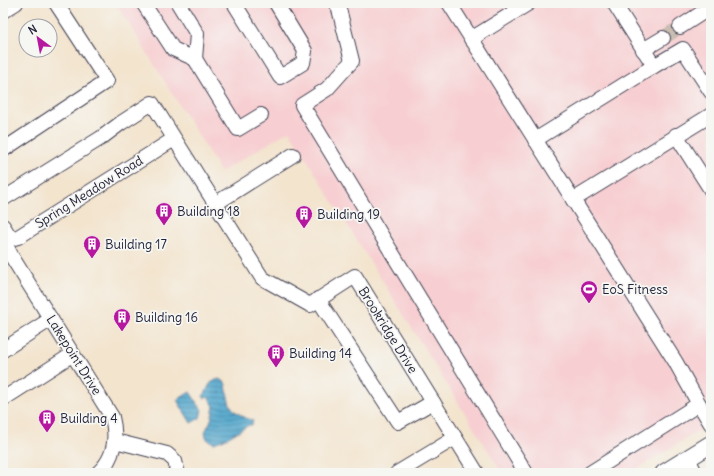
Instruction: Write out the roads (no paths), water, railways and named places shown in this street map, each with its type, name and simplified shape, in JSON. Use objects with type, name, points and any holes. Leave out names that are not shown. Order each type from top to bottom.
[{"type":"main road","points":[[664,473],[692,466],[711,444]]},
{"type":"street","points":[[3,11],[16,3]]},
{"type":"street","points":[[3,150],[107,81],[56,3]]},
{"type":"street","points":[[143,3],[173,49],[195,59],[238,130],[261,115]]},
{"type":"street","points":[[178,3],[197,34],[195,59]]},
{"type":"street","points":[[234,3],[280,77],[303,63],[305,51],[276,3]]},
{"type":"street","points":[[336,3],[339,9],[352,61],[327,89],[302,106],[526,473]]},
{"type":"street","points":[[449,3],[675,361],[711,424]]},
{"type":"street","points":[[471,38],[529,3]]},
{"type":"street","points":[[614,3],[654,66]]},
{"type":"street","points":[[680,26],[711,7]]},
{"type":"street","points":[[643,50],[663,38]]},
{"type":"street","points":[[535,140],[684,49],[711,92]]},
{"type":"street","points":[[3,199],[101,138],[120,123],[152,103],[262,278],[310,304],[318,299],[398,422],[433,402]]},
{"type":"street","points":[[573,200],[676,135],[711,115]]},
{"type":"street","points":[[74,145],[98,131],[120,123]]},
{"type":"street","points":[[676,135],[711,190]]},
{"type":"street","name":"Spring Meadow Road","points":[[5,240],[18,237],[174,139]]},
{"type":"street","points":[[215,204],[293,155]]},
{"type":"street","name":"Lakepoint Drive","points":[[3,226],[5,240],[12,257],[112,417],[115,430],[113,453],[104,469],[98,473]]},
{"type":"street","name":"Brookridge Drive","points":[[318,299],[355,276],[477,473]]},
{"type":"street","points":[[3,350],[51,319]]},
{"type":"street","points":[[3,399],[73,354]]},
{"type":"street","points":[[590,473],[699,404]]},
{"type":"street","points":[[397,473],[455,438]]},
{"type":"street","points":[[115,441],[167,454],[175,461],[177,470],[175,473]]},
{"type":"water","points":[[219,379],[225,382],[232,408],[244,417],[253,420],[252,425],[249,425],[227,438],[214,443],[208,440],[205,432],[209,425],[214,406],[208,397],[204,398],[203,396],[210,384]]},
{"type":"water","points":[[190,392],[202,410],[200,418],[191,423],[177,400]]},
{"type":"tunnel","points":[[663,38],[680,27]]},
{"type":"place","name":"Building 18","points":[[164,226]]},
{"type":"place","name":"Building 19","points":[[304,229]]},
{"type":"place","name":"Building 17","points":[[92,259]]},
{"type":"place","name":"EoS Fitness","points":[[589,304]]},
{"type":"place","name":"Building 16","points":[[122,332]]},
{"type":"place","name":"Building 14","points":[[276,368]]},
{"type":"place","name":"Building 4","points":[[47,433]]}]
